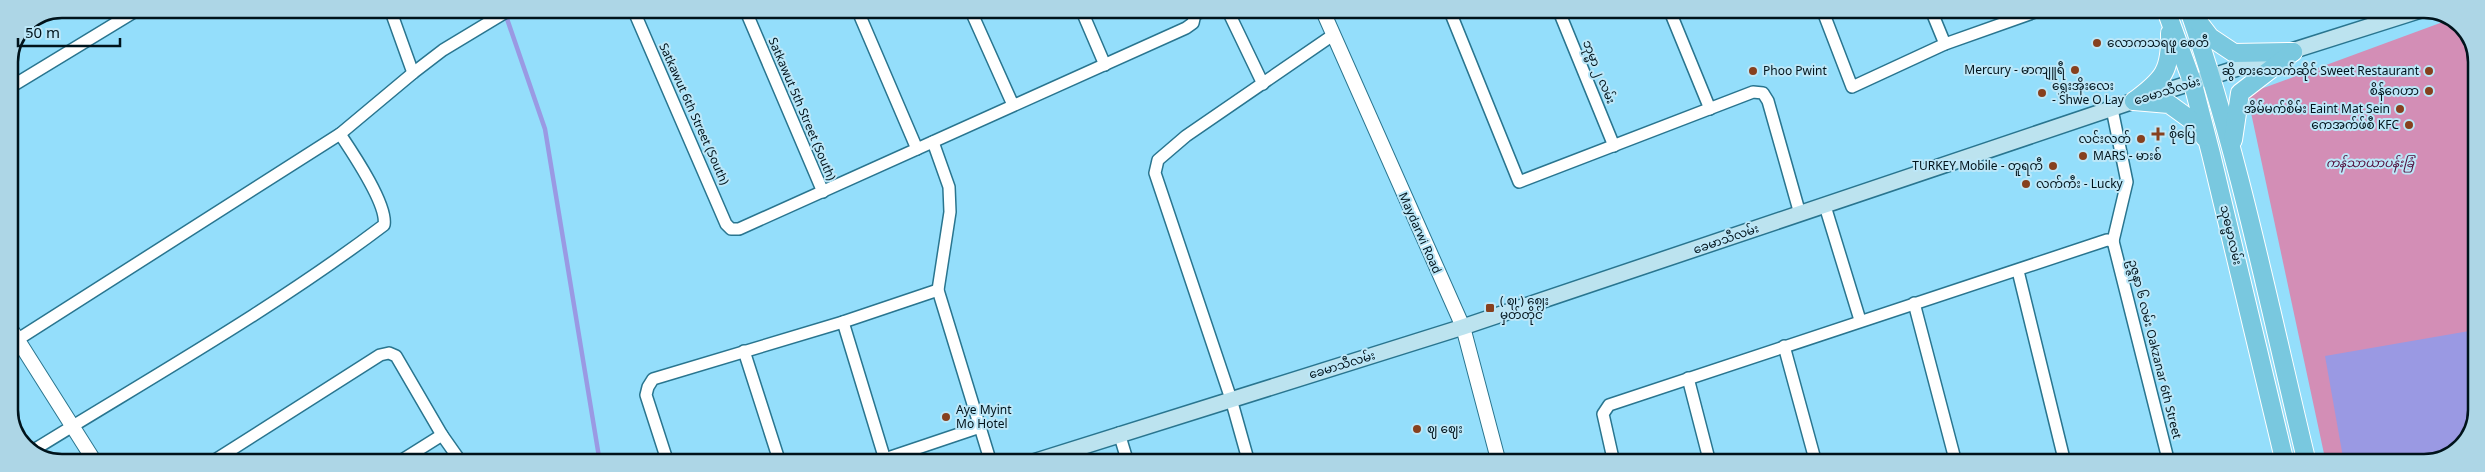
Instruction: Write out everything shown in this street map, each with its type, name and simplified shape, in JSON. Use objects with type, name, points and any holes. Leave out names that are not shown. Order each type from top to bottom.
[{"type":"main road","points":[[2134,101],[2156,85],[2170,58],[2168,18]]},
{"type":"main road","name":"သုဓမ္မာလမ်း","points":[[2170,18],[2193,84],[2283,454]]},
{"type":"main road","name":"သုဓမ္မာလမ်း","points":[[2192,18],[2212,78],[2232,148],[2305,454]]},
{"type":"main road","points":[[2195,18],[2210,37],[2234,53],[2293,52]]},
{"type":"main road","name":"ခေမာသီလမ်း","points":[[1058,454],[1463,327],[2134,101],[2212,78],[2397,18]]},
{"type":"main road","points":[[2232,148],[2240,93],[2293,52]]},
{"type":"main road","points":[[2134,101],[2169,104],[2198,125],[2211,154]]},
{"type":"street","points":[[18,83],[124,18]]},
{"type":"street","points":[[393,18],[412,72]]},
{"type":"street","points":[[18,339],[340,134],[412,72],[494,18]]},
{"type":"street","name":"Satkawut 6th Street (South)","points":[[637,18],[726,224],[731,229],[739,229],[823,192]]},
{"type":"street","name":"Satkawut 5th Street (South)","points":[[749,18],[823,192]]},
{"type":"street","points":[[861,18],[917,149]]},
{"type":"street","points":[[974,18],[1013,105]]},
{"type":"street","points":[[1085,18],[1105,65]]},
{"type":"street","points":[[823,192],[1186,28],[1193,23],[1193,18]]},
{"type":"street","points":[[1231,18],[1262,84]]},
{"type":"street","name":"Maydarwi Road","points":[[1326,18],[1463,327],[1497,454]]},
{"type":"street","points":[[1453,18],[1519,182],[1752,92],[1763,93],[1768,102],[1800,214]]},
{"type":"street","name":"ဘုမ္မာ ၂ လမ်း","points":[[1562,18],[1614,146]]},
{"type":"street","points":[[1673,18],[1710,109]]},
{"type":"street","points":[[1825,18],[1852,86],[1946,44],[2019,18]]},
{"type":"street","points":[[1935,18],[1946,44]]},
{"type":"street","points":[[1246,454],[1231,399],[1155,173],[1156,166],[1158,160],[1186,136],[1333,36]]},
{"type":"street","points":[[1612,454],[1603,414],[1609,404],[1860,320],[2018,271],[2107,240],[2113,241],[2127,182],[2112,109]]},
{"type":"street","points":[[37,448],[345,255],[384,225],[385,215],[364,172],[340,134]]},
{"type":"street","points":[[933,142],[949,187],[950,212],[938,290],[988,454]]},
{"type":"street","points":[[1825,206],[1860,320]]},
{"type":"street","name":"ဥဇ္ဇနာ ၆ လမ်း Oakzanar 6th Street","points":[[2113,241],[2167,454]]},
{"type":"street","points":[[2018,271],[2063,454]]},
{"type":"street","points":[[665,454],[646,395],[653,379],[744,350],[843,322],[938,290]]},
{"type":"street","points":[[1914,303],[1954,454]]},
{"type":"street","points":[[843,322],[884,454]]},
{"type":"street","points":[[1784,346],[1814,454]]},
{"type":"street","points":[[18,349],[90,454]]},
{"type":"street","points":[[744,350],[777,454]]},
{"type":"street","points":[[225,454],[380,355],[389,353],[396,356],[442,435],[456,454]]},
{"type":"street","points":[[1688,378],[1708,454]]},
{"type":"street","points":[[905,454],[980,427]]},
{"type":"street","points":[[1119,434],[1125,454]]},
{"type":"street","points":[[411,454],[442,435]]},
{"type":"green space","name":"ကန်သာယာပန်းခြံ","points":[[2443,22],[2457,32],[2462,39],[2467,53],[2468,411],[2462,433],[2446,449],[2432,454],[2324,454],[2247,94]]},
{"type":"water","points":[[2468,331],[2468,411],[2462,433],[2446,449],[2432,454],[2342,454],[2325,356]]},
{"type":"waterway","points":[[507,18],[545,129],[599,454]]},
{"type":"place","name":"လောကသရဖူ စေတီ","points":[[2097,43]]},
{"type":"place","name":"Mercury - မာကျူရီ","points":[[2075,70]]},
{"type":"place","name":"Phoo Pwint","points":[[1753,71]]},
{"type":"place","name":"ဆွိ စားသောက်ဆိုင် Sweet Restaurant","points":[[2429,71]]},
{"type":"place","name":"စိန်ဂေဟာ","points":[[2429,91]]},
{"type":"place","name":"ရွှေးအိုးလေး - Shwe O Lay","points":[[2042,93]]},
{"type":"place","name":"အိမ်မက်စိမ်း Eaint Mat Sein","points":[[2400,109]]},
{"type":"place","name":"ကေအက်ဖ်စီ KFC","points":[[2409,125]]},
{"type":"place","name":"စိုပြေ","points":[[2158,134]]},
{"type":"place","name":"လင်းလတ်","points":[[2141,139]]},
{"type":"place","name":"MARS - မားစ်","points":[[2083,156]]},
{"type":"place","name":"TURKEY Mobile - တူရကီ","points":[[2053,166]]},
{"type":"place","name":"လက်ကီး - Lucky","points":[[2026,184]]},
{"type":"place","name":"( ဈ ) ဈေး မှတ်တိုင်","points":[[1490,308]]},
{"type":"place","name":"Aye Myint Mo Hotel","points":[[946,417]]},
{"type":"place","name":"ဈ ဈေး","points":[[1417,429]]}]
